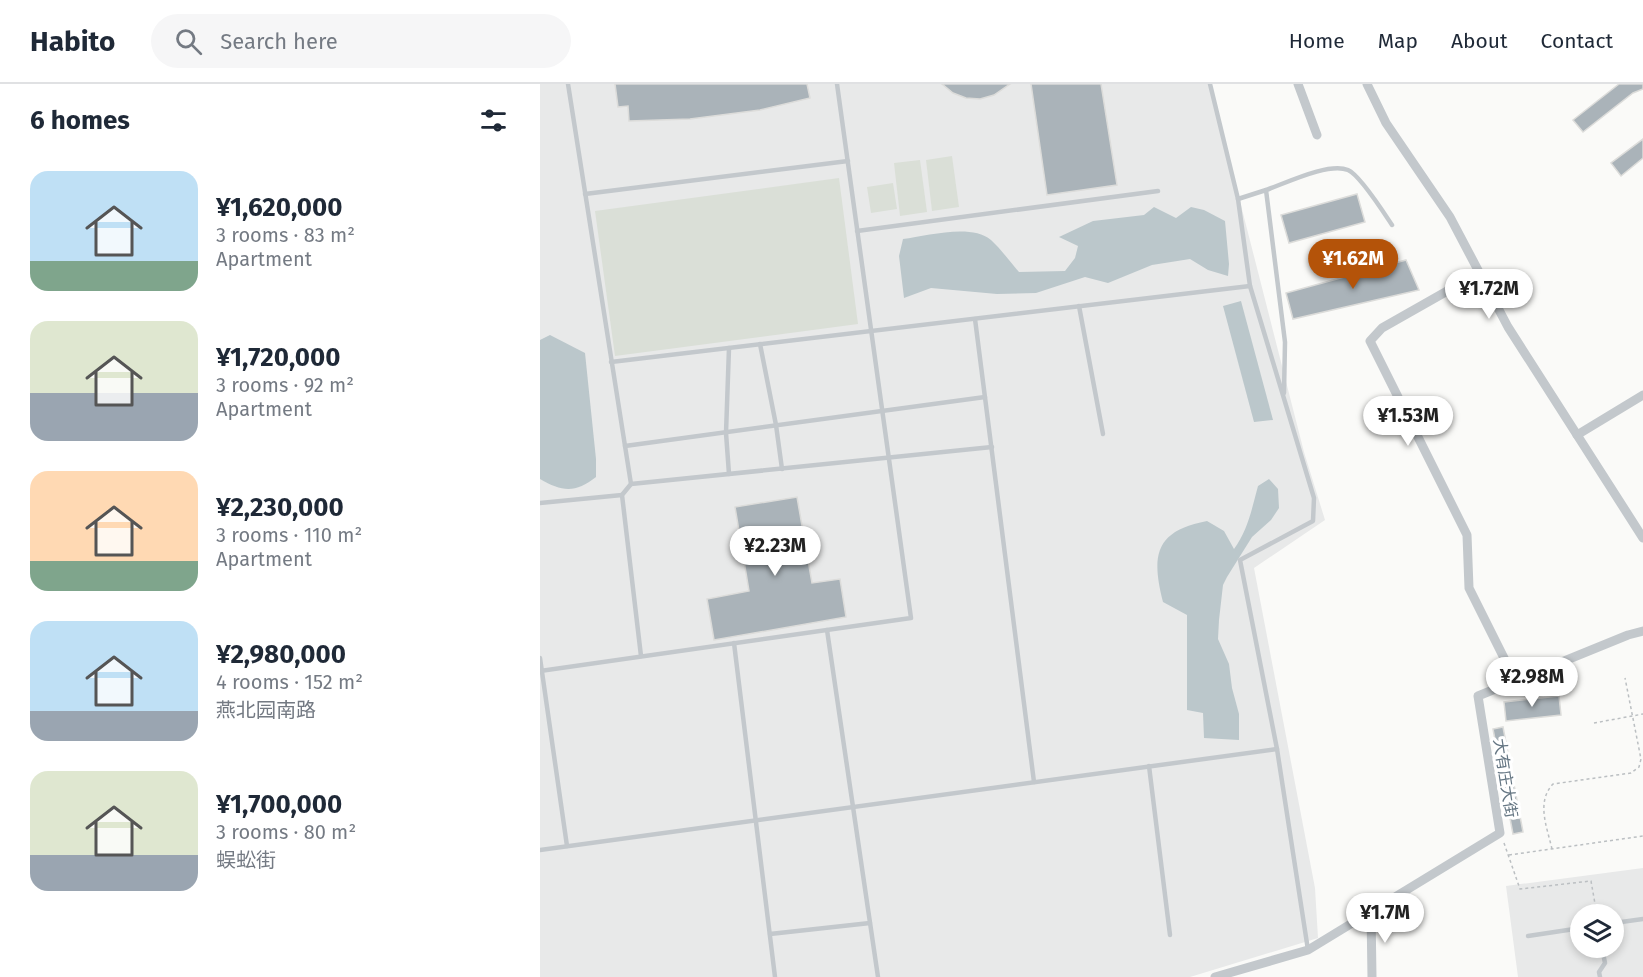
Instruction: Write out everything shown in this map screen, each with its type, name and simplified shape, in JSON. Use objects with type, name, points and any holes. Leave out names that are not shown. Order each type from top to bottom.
[{"type":"street","points":[[1298,84],[1317,135]]},
{"type":"street","points":[[1367,84],[1386,123],[1450,218],[1508,327],[1643,538]]},
{"type":"street","points":[[1479,273],[1382,328],[1370,341],[1467,535],[1469,588],[1515,680],[1643,631]]},
{"type":"street","points":[[1577,435],[1643,395]]},
{"type":"street","name":"大有庄大街","points":[[1215,977],[1308,950],[1500,833],[1478,696],[1515,680]]},
{"type":"street","points":[[1371,912],[1372,977]]},
{"type":"lane","points":[[568,84],[631,484]]},
{"type":"lane","points":[[541,670],[911,618],[837,84]]},
{"type":"lane","points":[[1210,84],[1238,199],[1250,286],[1314,498],[1313,521],[1240,560],[1277,749],[1308,950]]},
{"type":"lane","points":[[585,194],[848,161]]},
{"type":"lane","points":[[1238,199],[1333,167],[1349,170],[1374,198],[1392,225]]},
{"type":"lane","points":[[1266,190],[1285,342],[1284,398]]},
{"type":"lane","points":[[857,231],[1158,191]]},
{"type":"lane","points":[[611,362],[1250,286]]},
{"type":"lane","points":[[1079,306],[1103,434]]},
{"type":"lane","points":[[975,319],[1034,782]]},
{"type":"lane","points":[[760,344],[782,469]]},
{"type":"lane","points":[[729,348],[726,433],[729,474]]},
{"type":"lane","points":[[625,446],[985,397]]},
{"type":"lane","points":[[540,503],[622,495],[631,484],[992,447]]},
{"type":"lane","points":[[622,495],[641,656]]},
{"type":"lane","points":[[827,630],[878,977]]},
{"type":"lane","points":[[734,643],[776,977]]},
{"type":"lane","points":[[540,658],[567,846]]},
{"type":"lane","points":[[540,850],[1277,749]]},
{"type":"lane","points":[[1149,766],[1170,935]]},
{"type":"lane","points":[[1624,922],[1643,919]]},
{"type":"lane","points":[[770,934],[870,922]]},
{"type":"lane","points":[[1528,936],[1570,930]]},
{"type":"lane","points":[[1600,977],[1599,972],[1605,963],[1604,958]]},
{"type":"path","points":[[1552,849],[1543,806],[1546,791],[1553,784],[1631,774],[1639,767],[1641,759],[1625,678]]},
{"type":"path","points":[[1594,723],[1643,714]]},
{"type":"path","points":[[1500,833],[1520,889],[1591,881],[1595,904]]},
{"type":"path","points":[[1508,855],[1643,836]]},
{"type":"shaded area","points":[[540,84],[1210,84],[1304,452],[1325,520],[1254,568],[1315,888],[1318,938],[1190,977],[540,977]]},
{"type":"shaded area","points":[[952,156],[959,207],[932,211],[926,160]]},
{"type":"shaded area","points":[[920,160],[927,212],[900,216],[894,163]]},
{"type":"shaded area","points":[[839,178],[858,324],[615,356],[595,211]]},
{"type":"shaded area","points":[[893,183],[897,209],[871,213],[867,187]]},
{"type":"shaded area","points":[[1154,207],[1176,218],[1191,207],[1204,210],[1225,221],[1228,276],[1208,270],[1190,259],[1152,265],[1108,283],[1085,277],[1036,293],[997,294],[931,288],[904,298],[899,256],[903,239],[948,232],[972,232],[991,240],[1019,272],[1065,271],[1075,258],[1078,246],[1059,237],[1093,221],[1144,215]]},
{"type":"shaded area","points":[[1241,301],[1273,420],[1254,422],[1223,306]]},
{"type":"shaded area","points":[[550,335],[585,353],[596,477],[582,486],[569,489],[540,479],[540,340]]},
{"type":"shaded area","points":[[1269,479],[1278,489],[1279,508],[1271,520],[1252,537],[1223,585],[1218,639],[1229,664],[1239,714],[1239,740],[1204,738],[1203,713],[1187,710],[1187,615],[1163,602],[1159,585],[1158,558],[1167,539],[1176,531],[1207,521],[1224,531],[1234,549],[1246,527],[1258,486]]},
{"type":"shaded area","points":[[1643,868],[1643,977],[1518,977],[1506,886]]},
{"type":"building","points":[[615,84],[807,84],[810,98],[760,110],[690,119],[629,121],[628,106],[618,107]]},
{"type":"building","points":[[942,84],[1010,84],[994,95],[980,99],[966,98],[953,93]]},
{"type":"building","points":[[1031,84],[1101,84],[1117,185],[1047,195]]},
{"type":"building","points":[[1619,84],[1643,84],[1643,89],[1633,93],[1583,132],[1573,120]]},
{"type":"building","points":[[1643,139],[1643,158],[1621,176],[1611,163]]},
{"type":"building","points":[[1357,194],[1365,222],[1289,243],[1281,215]]},
{"type":"building","points":[[1406,260],[1419,290],[1293,319],[1286,293]]},
{"type":"building","points":[[797,497],[812,583],[840,579],[846,617],[714,640],[707,599],[749,591],[735,507]]},
{"type":"building","points":[[1559,696],[1561,715],[1506,721],[1504,702]]},
{"type":"building","points":[[1503,727],[1523,832],[1513,834],[1493,729]]}]
